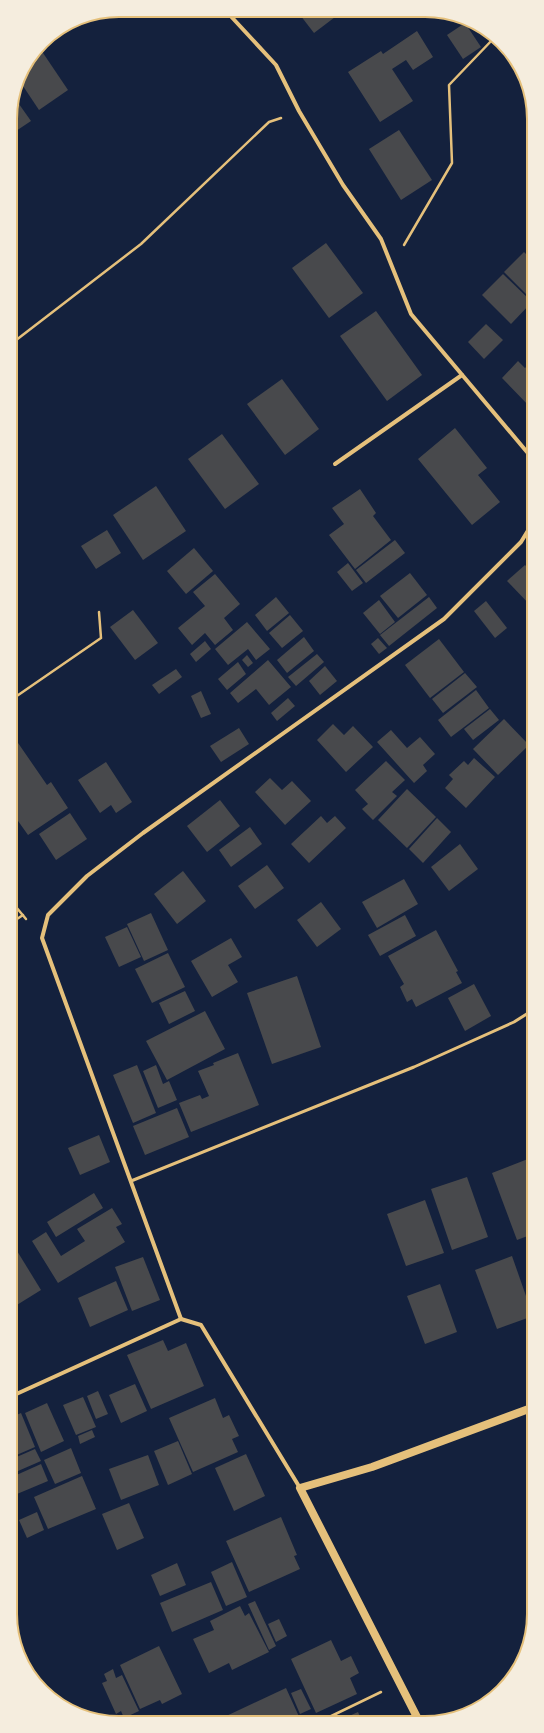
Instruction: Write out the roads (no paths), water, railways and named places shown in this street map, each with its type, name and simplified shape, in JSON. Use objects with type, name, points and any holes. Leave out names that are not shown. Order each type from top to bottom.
[{"type":"main road","points":[[416,1716],[300,1488],[372,1467],[527,1410]]},
{"type":"street","points":[[232,17],[276,65],[299,111],[343,185],[381,239],[411,314],[527,452]]},
{"type":"street","points":[[335,464],[462,375]]},
{"type":"street","points":[[181,1319],[42,938],[48,915],[87,876],[137,838],[444,619],[521,542],[527,532]]},
{"type":"street","points":[[17,1394],[181,1319],[201,1325],[300,1488]]},
{"type":"lane","points":[[131,1181],[414,1067],[514,1022],[527,1014]]}]
